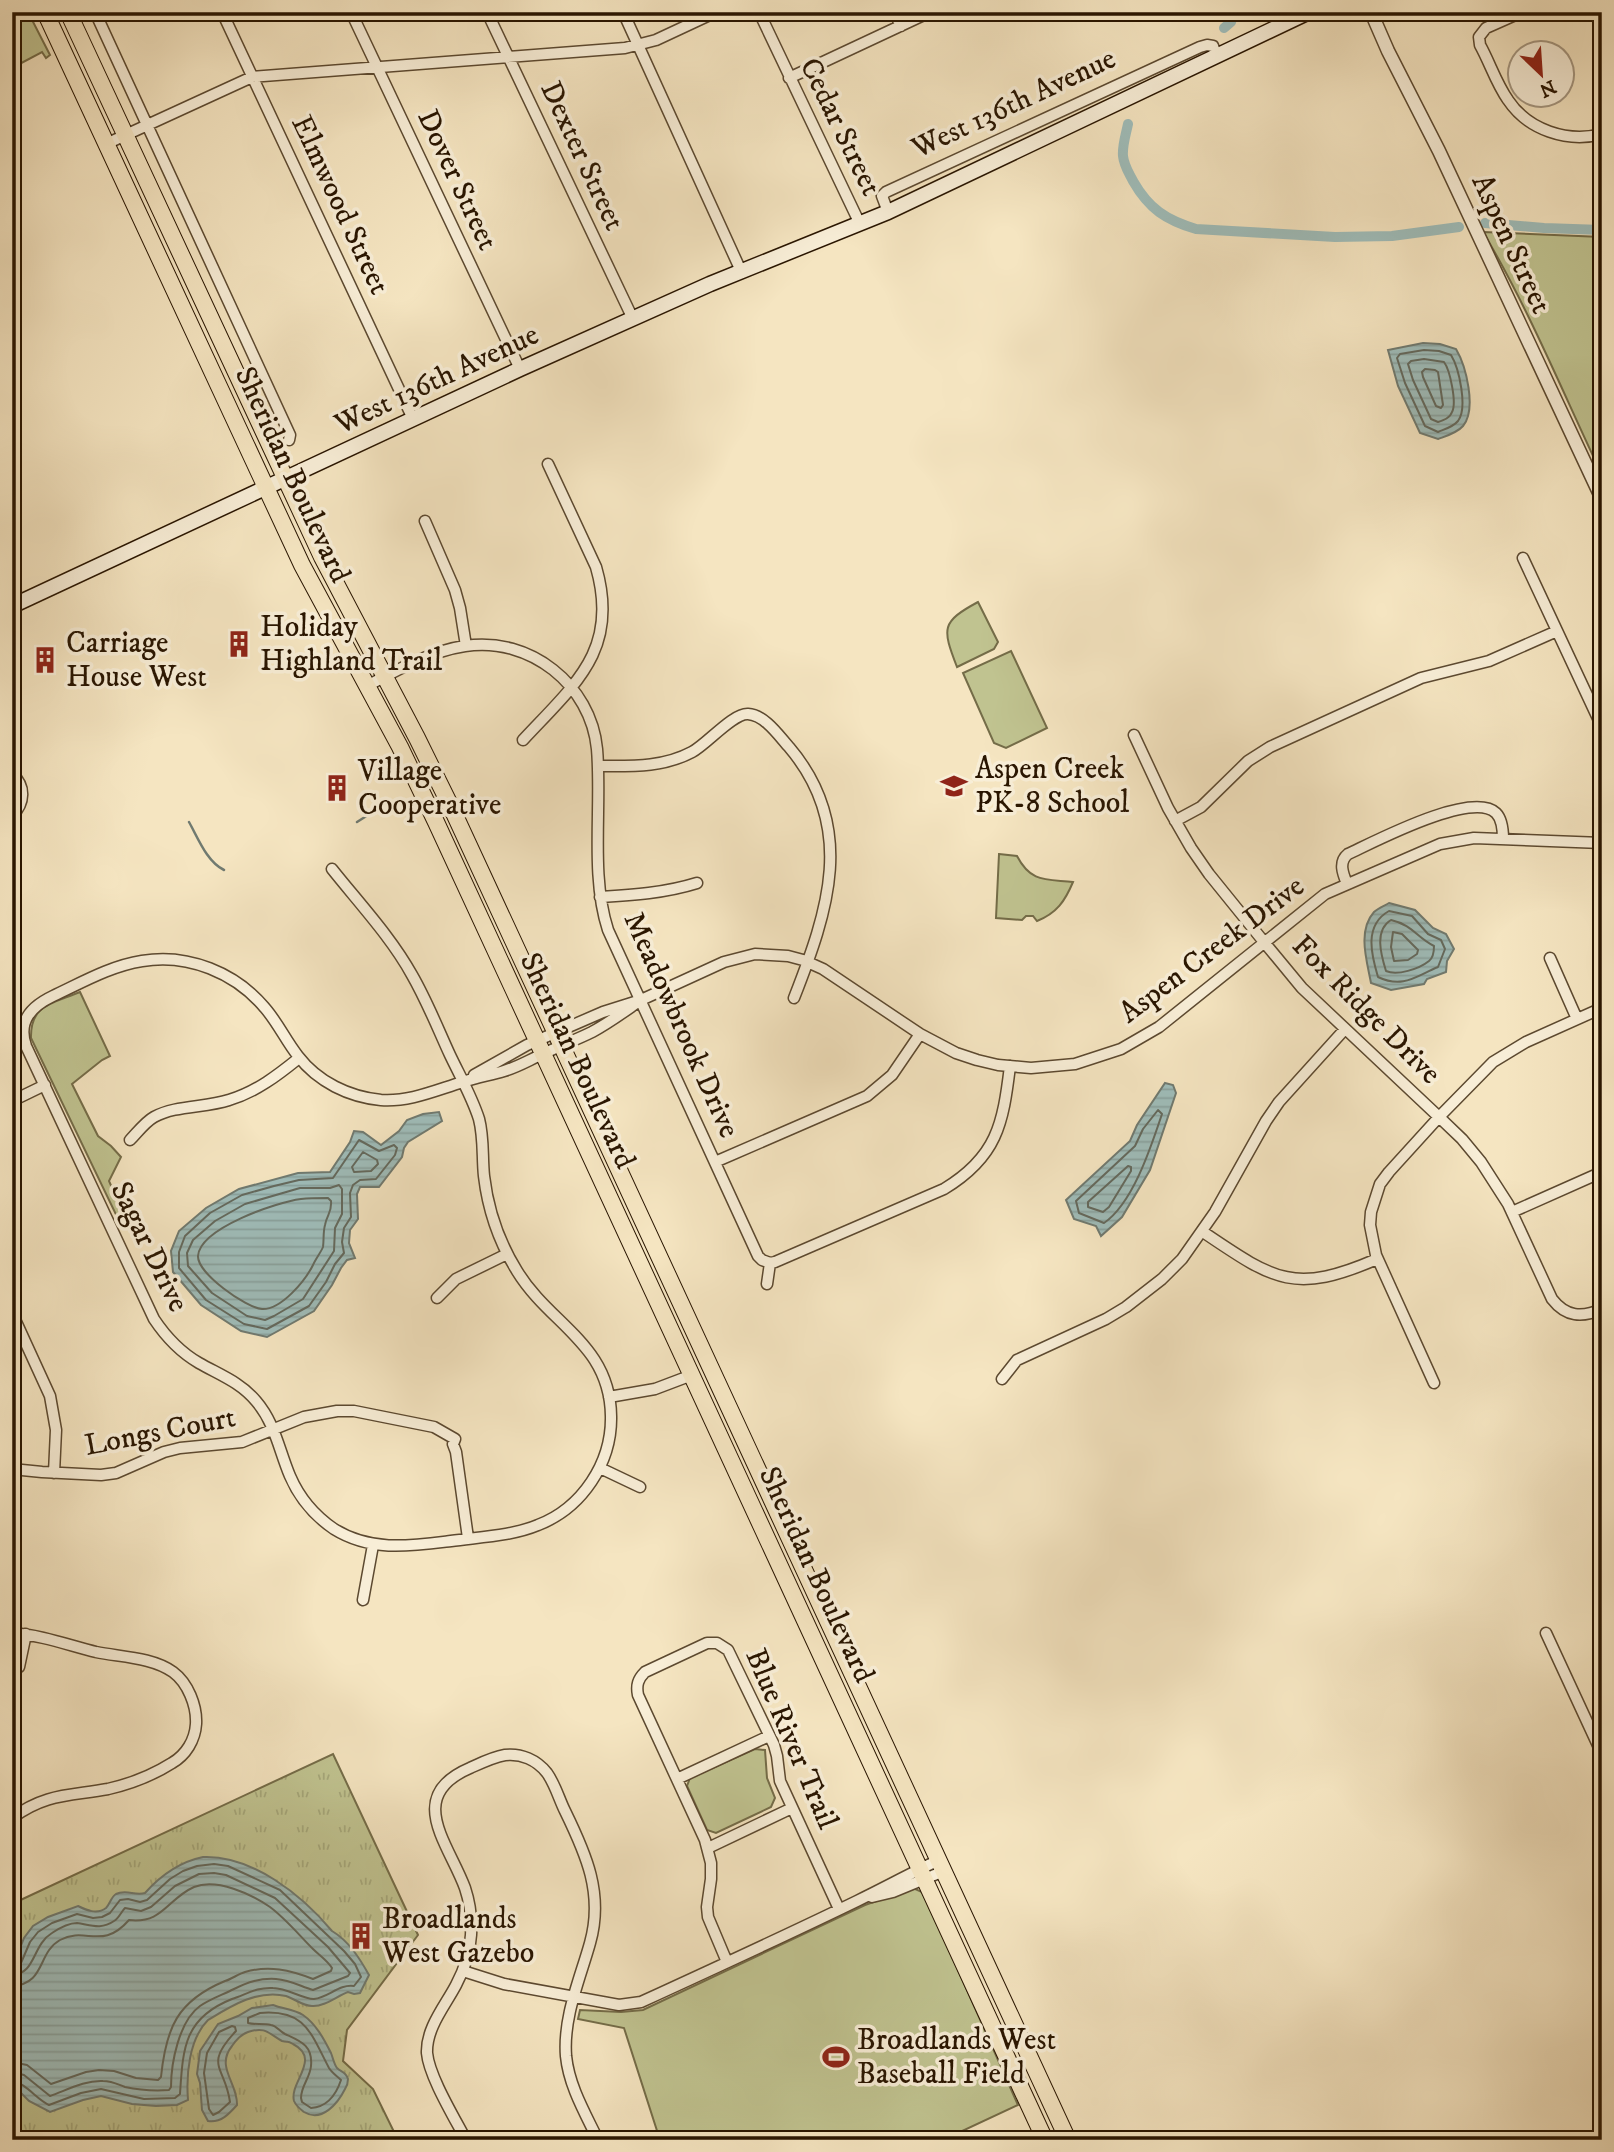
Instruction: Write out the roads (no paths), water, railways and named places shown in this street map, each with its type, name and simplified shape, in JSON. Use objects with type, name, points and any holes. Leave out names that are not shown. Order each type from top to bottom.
[{"type":"main road","name":"Sheridan Boulevard","points":[[45,12],[311,583],[412,772],[1045,2140]]},
{"type":"main road","name":"Sheridan Boulevard","points":[[68,12],[337,587],[453,811],[1068,2140]]},
{"type":"main road","name":"West 136th Avenue","points":[[12,606],[520,369],[741,271],[888,212],[1309,12]]},
{"type":"street","name":"Sheridan Boulevard","points":[[95,12],[290,435],[289,440]]},
{"type":"street","name":"Elmwood Street","points":[[222,12],[413,419]]},
{"type":"street","name":"Dover Street","points":[[351,12],[520,369]]},
{"type":"street","name":"Dexter Street","points":[[487,12],[633,319]]},
{"type":"street","points":[[623,12],[741,271]]},
{"type":"street","points":[[106,145],[252,77],[625,48],[656,40],[716,12]]},
{"type":"street","name":"Cedar Street","points":[[758,12],[860,224]]},
{"type":"street","points":[[894,12],[901,26]]},
{"type":"street","points":[[789,78],[930,12]]},
{"type":"street","name":"Aspen Street","points":[[1371,12],[1602,499]]},
{"type":"street","points":[[1522,12],[1486,28],[1479,37],[1480,45],[1504,94],[1523,117],[1538,127],[1561,135],[1581,137],[1602,134]]},
{"type":"street","points":[[523,740],[572,688],[588,666],[595,651],[603,618],[603,600],[596,567],[548,464]]},
{"type":"street","points":[[425,521],[455,590],[466,646]]},
{"type":"street","points":[[1523,558],[1602,727]]},
{"type":"street","points":[[1175,821],[1200,807],[1248,761],[1270,747],[1421,678],[1489,661],[1557,631]]},
{"type":"street","name":"Meadowbrook Drive","points":[[367,686],[449,649],[501,646],[529,655],[557,672],[572,688],[589,716],[594,733],[600,897],[608,930],[758,1256],[762,1261],[770,1263]]},
{"type":"street","points":[[597,766],[662,763],[692,752],[740,715],[748,714],[762,719],[773,729],[804,766],[815,785],[829,825],[831,862],[823,916],[794,998]]},
{"type":"street","name":"Fox Ridge Drive","points":[[1134,735],[1175,821],[1209,873],[1302,988],[1462,1139],[1481,1162],[1512,1212],[1552,1299],[1557,1306],[1569,1313]]},
{"type":"street","points":[[12,774],[21,785],[23,793],[22,802],[12,816]]},
{"type":"street","name":"Aspen Creek Drive","points":[[1347,884],[1342,863],[1348,853],[1440,813],[1475,808],[1491,810],[1499,818],[1503,839]]},
{"type":"street","name":"Aspen Creek Drive","points":[[25,1021],[34,1006],[42,1001],[113,969],[154,960],[186,961],[223,974],[247,989],[267,1009],[299,1058],[330,1084],[371,1099],[404,1100],[463,1082],[495,1062],[558,1039],[603,1012],[641,1000],[724,962],[740,957],[772,954],[788,956],[823,969],[920,1034],[956,1053],[1010,1066],[1054,1067],[1075,1064],[1121,1049],[1159,1027],[1317,899],[1440,844],[1474,838],[1602,843]]},
{"type":"street","name":"Sagar Drive","points":[[45,1086],[159,1326],[186,1355],[230,1378],[256,1401],[274,1429],[290,1475],[307,1505],[318,1516],[337,1530],[373,1545],[405,1547],[519,1531],[553,1518],[577,1500],[600,1468],[610,1431],[609,1397],[599,1367],[580,1339],[533,1294],[507,1254],[493,1220],[487,1194],[480,1122],[463,1082],[412,974],[332,869]]},
{"type":"street","points":[[600,897],[642,895],[697,883]]},
{"type":"street","points":[[1549,958],[1577,1019]]},
{"type":"street","points":[[1434,1382],[1377,1259],[1370,1225],[1380,1184],[1439,1117],[1493,1062],[1526,1042],[1602,1008]]},
{"type":"street","points":[[12,1017],[25,1021],[24,1039],[45,1086],[12,1101]]},
{"type":"street","points":[[1002,1379],[1017,1360],[1105,1319],[1145,1294],[1182,1259],[1203,1232],[1279,1102],[1345,1029]]},
{"type":"street","points":[[715,1161],[867,1096],[892,1075],[920,1034]]},
{"type":"street","points":[[130,1140],[152,1118],[169,1111],[212,1105],[251,1092],[299,1058]]},
{"type":"street","points":[[767,1283],[770,1263],[958,1181],[984,1155],[994,1140],[1005,1108],[1010,1066]]},
{"type":"street","points":[[1512,1212],[1602,1172]]},
{"type":"street","points":[[1203,1232],[1251,1265],[1295,1279],[1326,1278],[1377,1259]]},
{"type":"street","points":[[437,1298],[456,1279],[507,1254]]},
{"type":"street","points":[[1564,1326],[1569,1313],[1587,1315],[1602,1309]]},
{"type":"street","points":[[12,1313],[50,1396],[56,1430],[54,1473]]},
{"type":"street","points":[[609,1397],[655,1389],[692,1376]]},
{"type":"street","name":"Longs Court","points":[[12,1469],[101,1475],[116,1473],[172,1450],[242,1442],[304,1417],[354,1411],[434,1427],[455,1439],[453,1444],[468,1538]]},
{"type":"street","points":[[600,1468],[640,1487]]},
{"type":"street","points":[[363,1600],[373,1545]]},
{"type":"street","points":[[12,1633],[163,1666],[180,1679],[187,1689],[194,1706],[196,1727],[188,1748],[173,1763],[124,1784],[52,1797],[12,1818]]},
{"type":"street","points":[[1546,1633],[1602,1754]]},
{"type":"street","points":[[19,1667],[26,1634]]},
{"type":"street","name":"Blue River Trail","points":[[727,1962],[708,1917],[711,1879],[708,1848],[638,1695],[632,1688],[645,1672],[713,1639],[728,1650],[769,1736],[777,1756],[780,1782],[839,1909]]},
{"type":"street","points":[[677,1779],[769,1736]]},
{"type":"street","points":[[466,2140],[432,2072],[427,2051],[431,2030],[463,1971],[471,1936],[471,1918],[464,1886],[437,1827],[433,1793],[457,1774],[517,1749],[548,1775],[590,1866],[594,1884],[595,1922],[574,1997],[567,2036],[568,2071],[598,2140]]},
{"type":"street","points":[[708,1848],[792,1808]]},
{"type":"street","points":[[463,1971],[505,1984],[631,2005],[859,1900],[941,1866]]},
{"type":"water","points":[[1423,343],[1456,349],[1463,366],[1470,399],[1467,419],[1463,426],[1438,439],[1420,433],[1398,386],[1388,350]]},
{"type":"water","points":[[1389,903],[1415,910],[1433,928],[1446,934],[1454,949],[1447,961],[1446,972],[1427,979],[1424,984],[1391,990],[1371,983],[1365,946],[1366,928],[1374,912]]},
{"type":"water","points":[[1165,1083],[1173,1085],[1176,1093],[1150,1170],[1122,1217],[1101,1236],[1096,1226],[1074,1219],[1066,1200],[1130,1141],[1137,1125]]},
{"type":"water","points":[[439,1112],[442,1121],[408,1142],[402,1157],[379,1187],[360,1187],[357,1194],[358,1219],[350,1230],[349,1243],[355,1258],[347,1260],[314,1311],[267,1337],[241,1331],[201,1305],[173,1272],[171,1251],[179,1231],[206,1208],[239,1189],[298,1173],[330,1172],[350,1142],[354,1131],[363,1132],[381,1145],[399,1131],[407,1120]]},
{"type":"water","points":[[203,1857],[240,1863],[291,1891],[349,1945],[362,1963],[369,1975],[360,1993],[348,1992],[317,2006],[302,2004],[286,1996],[265,1995],[245,2000],[208,2020],[193,2047],[188,2069],[188,2100],[177,2105],[132,2104],[101,2096],[50,2112],[29,2101],[12,2084],[12,1967],[24,1938],[33,1926],[48,1917],[78,1906],[92,1911],[103,1910],[116,1894],[145,1893],[171,1870]]},
{"type":"water","points":[[273,2005],[300,2013],[312,2023],[326,2042],[337,2068],[345,2073],[348,2079],[346,2088],[329,2110],[317,2115],[304,2112],[294,2101],[296,2086],[305,2064],[301,2050],[267,2032],[254,2030],[239,2038],[227,2054],[226,2068],[237,2105],[221,2119],[208,2121],[202,2110],[197,2074],[200,2051],[218,2024],[252,2008]]},
{"type":"waterway","points":[[1224,28],[1231,22],[1234,12]]},
{"type":"waterway","points":[[1128,124],[1123,148],[1124,160],[1139,191],[1159,212],[1196,229],[1335,237],[1392,236],[1459,227]]},
{"type":"waterway","points":[[1485,223],[1602,230]]},
{"type":"waterway","points":[[357,822],[384,802]]},
{"type":"waterway","points":[[189,822],[208,856],[224,870]]},
{"type":"place","name":"Holiday Highland Trail","points":[[239,644]]},
{"type":"place","name":"Carriage House West","points":[[45,660]]},
{"type":"place","name":"Aspen Creek PK-8 School","points":[[954,786]]},
{"type":"place","name":"Village Cooperative","points":[[337,788]]},
{"type":"place","name":"Broadlands West Gazebo","points":[[361,1936]]},
{"type":"place","name":"Broadlands West Baseball Field","points":[[836,2057]]}]
